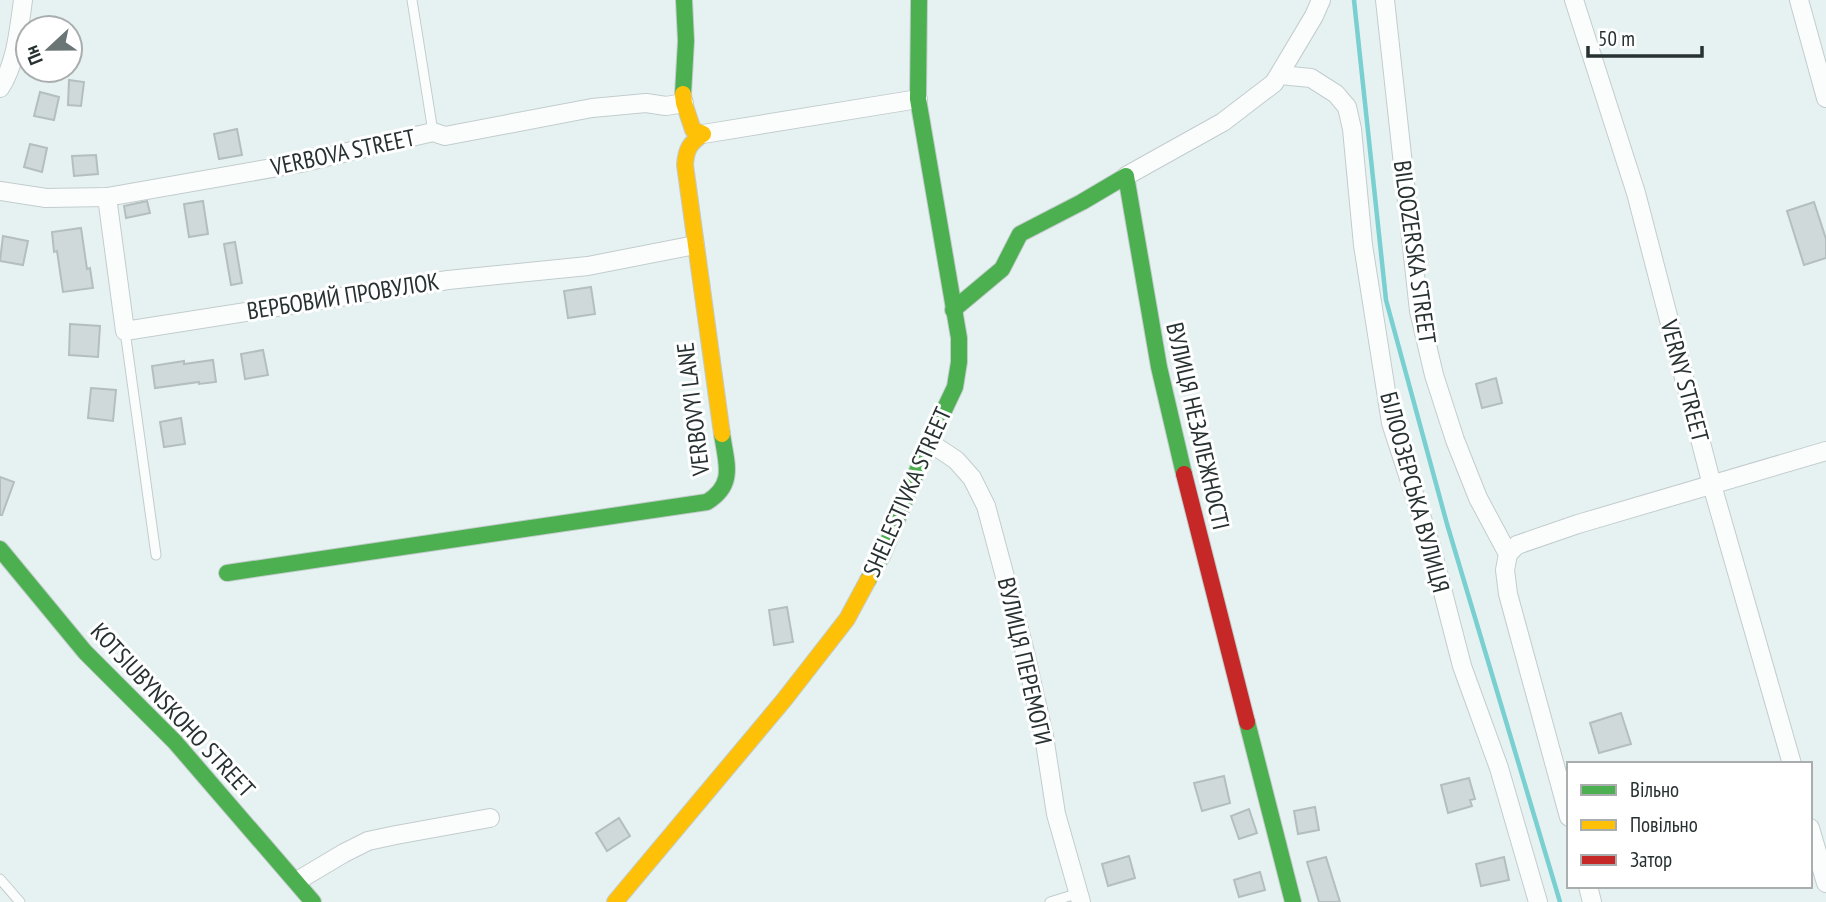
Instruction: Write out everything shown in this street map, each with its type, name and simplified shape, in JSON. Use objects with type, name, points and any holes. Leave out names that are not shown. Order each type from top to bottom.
[{"type":"street","points":[[0,88],[6,79],[16,43],[23,0]]},
{"type":"street","points":[[684,0],[686,41],[683,92],[693,130],[703,134],[919,99]]},
{"type":"street","name":"SHELESTIVKA STREET","points":[[615,902],[784,700],[847,619],[882,556],[955,387],[959,338],[919,99],[919,0]]},
{"type":"street","points":[[953,310],[1002,270],[1020,234],[1223,122],[1259,95],[1280,75],[1321,0]]},
{"type":"street","name":"BILOOZERSKA STREET","points":[[1385,0],[1419,311],[1434,375],[1455,440],[1478,498],[1508,554],[1505,570],[1508,594],[1567,810]]},
{"type":"street","name":"VERNY STREET","points":[[1574,0],[1636,193],[1712,485],[1791,762]]},
{"type":"street","points":[[1799,0],[1826,98]]},
{"type":"street","name":"БІЛООЗЕРСЬКА ВУЛИЦЯ","points":[[1280,75],[1311,78],[1336,94],[1347,107],[1352,129],[1363,245],[1391,423],[1431,546],[1462,666],[1499,768],[1538,902]]},
{"type":"street","name":"VERBOVA STREET","points":[[0,191],[46,198],[107,197],[301,163],[433,132],[445,136],[592,108],[684,103]]},
{"type":"street","name":"VERBOVYI LANE","points":[[227,573],[707,502],[719,494],[727,482],[727,470],[685,165],[687,151],[692,142],[703,134]]},
{"type":"street","name":"ВУЛИЦЯ НЕЗАЛЕЖНОСТІ","points":[[1126,176],[1159,367],[1194,517],[1293,902]]},
{"type":"street","points":[[107,197],[125,331]]},
{"type":"street","name":"ВЕРБОВИЙ ПРОВУЛОК","points":[[125,331],[448,280],[588,266],[695,245]]},
{"type":"street","name":"ВУЛИЦЯ ПЕРЕМОГИ","points":[[929,442],[956,460],[972,478],[986,506],[1023,644],[1041,723],[1056,814],[1080,898]]},
{"type":"street","points":[[1508,554],[1517,545],[1578,524],[1826,452]]},
{"type":"street","name":"KOTSIUBYNSKOHO STREET","points":[[0,549],[85,652],[175,742],[313,902]]},
{"type":"street","points":[[297,881],[368,841],[490,818]]},
{"type":"street","points":[[1812,835],[1826,883]]},
{"type":"lane","points":[[412,0],[433,132]]},
{"type":"lane","points":[[125,331],[156,555]]},
{"type":"lane","points":[[0,879],[20,902]]},
{"type":"lane","points":[[1051,902],[1080,898]]},
{"type":"building","points":[[69,84],[84,84],[81,106],[68,105]]},
{"type":"building","points":[[40,92],[59,97],[54,120],[34,116]]},
{"type":"building","points":[[237,129],[242,155],[219,159],[214,134]]},
{"type":"building","points":[[30,144],[47,148],[42,172],[24,167]]},
{"type":"building","points":[[96,155],[98,174],[74,176],[72,156]]},
{"type":"building","points":[[147,201],[150,213],[126,218],[124,206]]},
{"type":"building","points":[[203,201],[208,234],[189,237],[184,204]]},
{"type":"building","points":[[1814,202],[1826,239],[1826,258],[1804,265],[1787,211]]},
{"type":"building","points":[[81,228],[87,269],[90,268],[93,288],[63,292],[52,232]]},
{"type":"building","points":[[3,236],[28,241],[23,265],[0,261]]},
{"type":"building","points":[[235,242],[242,283],[231,285],[224,244]]},
{"type":"building","points":[[591,287],[595,314],[568,318],[564,291]]},
{"type":"building","points":[[70,324],[100,326],[98,357],[69,355]]},
{"type":"building","points":[[263,350],[268,375],[245,379],[241,354]]},
{"type":"building","points":[[213,360],[216,382],[155,388],[152,366]]},
{"type":"building","points":[[1496,378],[1502,403],[1482,408],[1476,384]]},
{"type":"building","points":[[91,388],[116,390],[113,421],[88,418]]},
{"type":"building","points":[[181,418],[185,444],[164,447],[160,422]]},
{"type":"building","points":[[0,477],[14,482],[2,515],[0,515]]},
{"type":"building","points":[[787,607],[793,642],[774,645],[769,610]]},
{"type":"building","points":[[1621,713],[1631,744],[1599,753],[1590,723]]},
{"type":"building","points":[[1224,776],[1230,803],[1202,811],[1194,783]]},
{"type":"building","points":[[1469,778],[1475,799],[1470,800],[1472,806],[1448,813],[1441,785]]},
{"type":"building","points":[[1315,807],[1319,830],[1298,834],[1294,811]]},
{"type":"building","points":[[1249,809],[1257,833],[1239,839],[1231,816]]},
{"type":"building","points":[[619,818],[630,836],[607,851],[596,833]]},
{"type":"building","points":[[1129,856],[1135,878],[1108,886],[1102,864]]},
{"type":"building","points":[[1326,857],[1340,902],[1319,902],[1307,862]]},
{"type":"building","points":[[1504,857],[1509,880],[1481,886],[1476,864]]},
{"type":"building","points":[[1260,872],[1265,890],[1239,897],[1234,880]]},
{"type":"waterway","points":[[1354,0],[1386,300],[1447,524],[1560,902]]},
{"type":"traffic: fast","points":[[683,94],[686,41],[684,0]]},
{"type":"traffic: fast","points":[[868,580],[882,556],[955,387],[959,362],[959,338],[918,99],[919,0]]},
{"type":"traffic: fast","points":[[953,310],[1002,269],[1020,234],[1126,176],[1159,367],[1184,474]]},
{"type":"traffic: fast","points":[[227,573],[707,502],[716,495],[726,480],[727,464],[722,434]]},
{"type":"traffic: fast","points":[[0,549],[85,652],[175,742],[313,902]]},
{"type":"traffic: fast","points":[[1247,722],[1293,902]]},
{"type":"traffic: slow","points":[[683,94],[693,130],[703,134],[690,147],[685,165],[722,434]]},
{"type":"traffic: slow","points":[[615,902],[784,700],[847,619],[868,580]]},
{"type":"traffic: jam","points":[[1184,474],[1247,722]]}]
